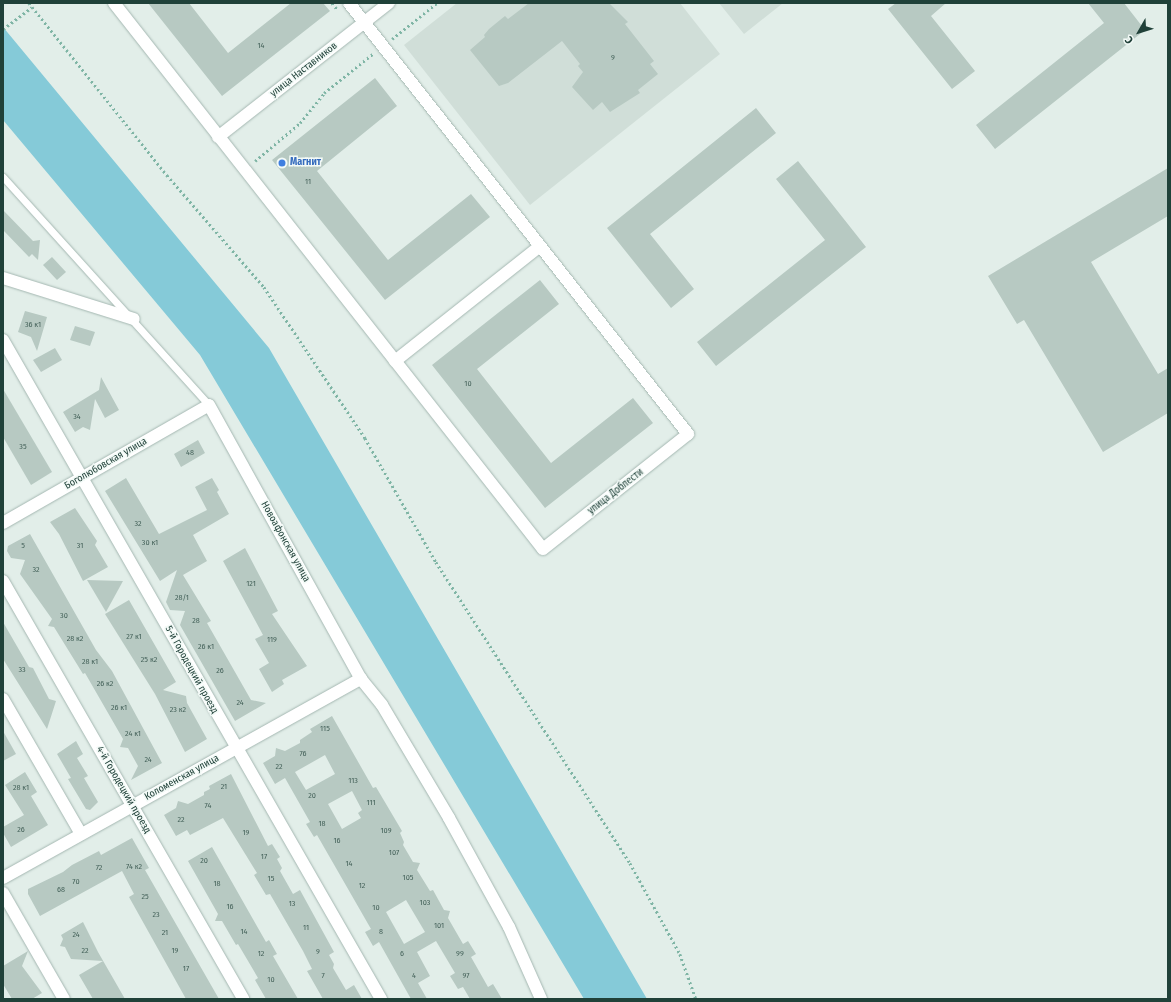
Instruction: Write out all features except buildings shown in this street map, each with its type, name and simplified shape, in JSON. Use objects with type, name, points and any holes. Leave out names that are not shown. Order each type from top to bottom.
[{"type":"street","points":[[114,3],[395,361],[540,246],[349,3]]},
{"type":"street","name":"улица Наставников","points":[[218,137],[389,3]]},
{"type":"street","name":"улица Доблести","points":[[395,361],[543,549],[688,434],[540,246]]},
{"type":"street","points":[[3,278],[134,319]]},
{"type":"street","name":"5-й Городецкий проезд","points":[[3,340],[83,478],[235,749],[380,999]]},
{"type":"street","name":"Боголюбовская улица","points":[[3,523],[210,405]]},
{"type":"street","name":"Новоафонская улица","points":[[210,405],[361,679],[382,705],[449,818],[509,927],[541,999]]},
{"type":"street","name":"4-й Городецкий проезд","points":[[3,581],[243,999]]},
{"type":"street","name":"Коломенская улица","points":[[3,878],[361,679]]},
{"type":"street","points":[[3,699],[81,834]]},
{"type":"street","points":[[3,893],[64,999]]},
{"type":"lane","points":[[3,177],[134,319],[210,405]]},
{"type":"path","points":[[29,3],[167,175],[264,287],[365,438],[436,562],[630,863],[680,954],[696,999]]},
{"type":"path","points":[[255,161],[300,123],[324,93],[437,3]]},
{"type":"path","points":[[3,29],[32,7]]},
{"type":"shaded area","points":[[457,3],[680,3],[720,54],[530,205],[404,45]]},
{"type":"shaded area","points":[[719,3],[783,3],[744,34]]},
{"type":"water","points":[[3,27],[269,348],[647,999],[584,999],[200,355],[3,120]]},
{"type":"place","name":"Магнит","points":[[282,163]]}]
